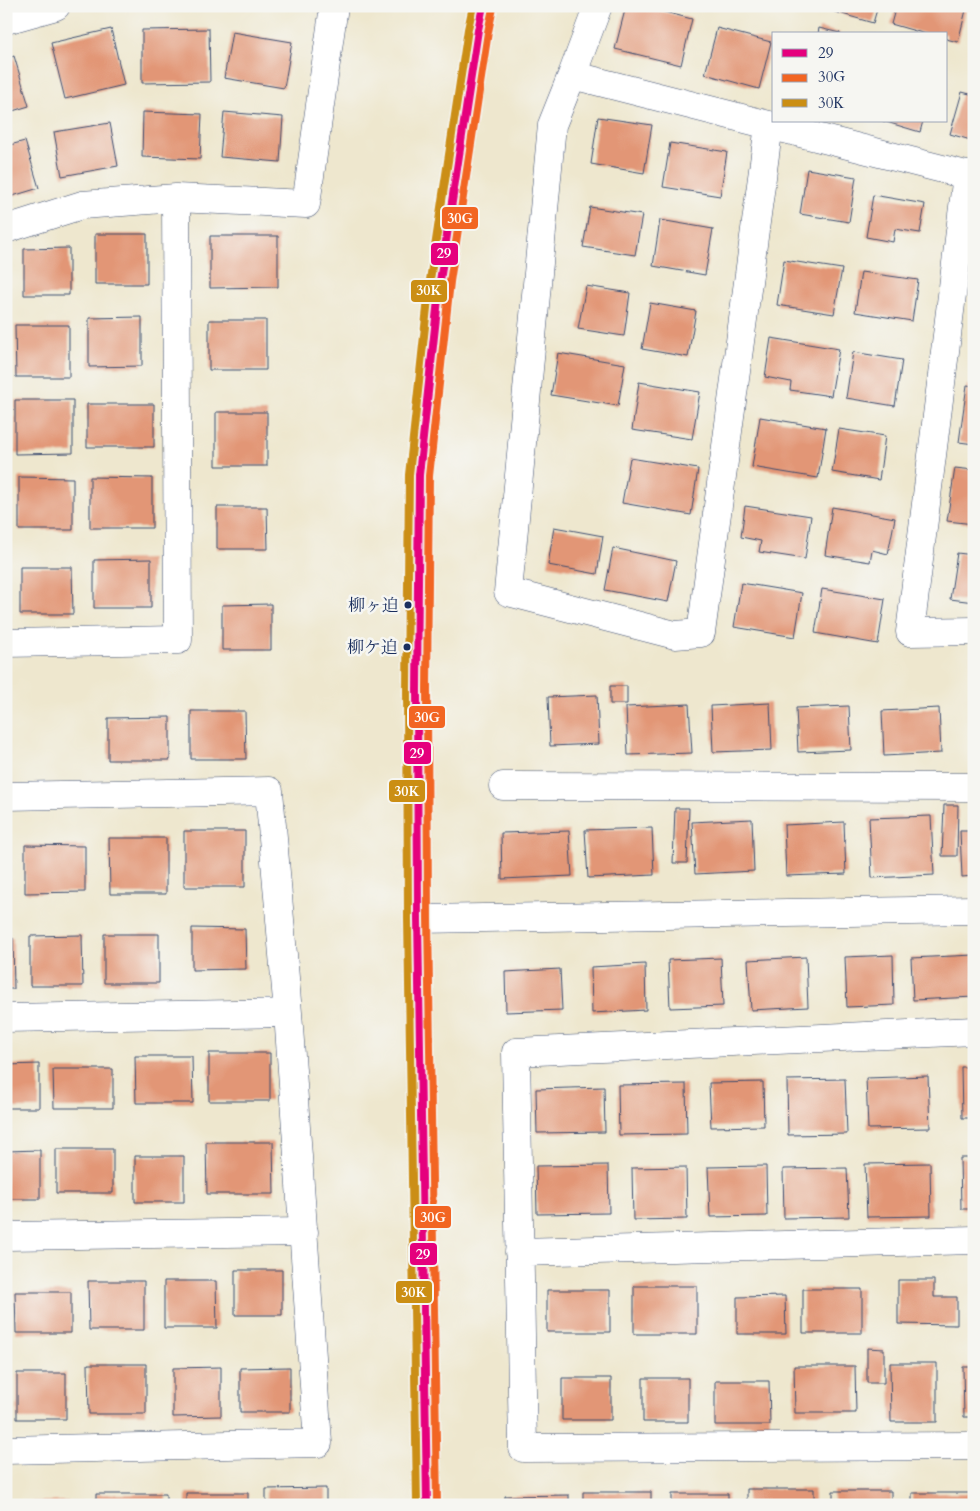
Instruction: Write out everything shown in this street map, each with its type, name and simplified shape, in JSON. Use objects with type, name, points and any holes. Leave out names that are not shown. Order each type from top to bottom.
[{"type":"street","points":[[6,20],[56,6]]},
{"type":"street","points":[[6,228],[82,206],[176,198],[306,204],[334,6]]},
{"type":"street","points":[[426,1505],[418,919],[417,690],[419,475],[440,281],[483,6]]},
{"type":"street","points":[[598,6],[552,125],[508,592],[674,635],[702,633],[769,125]]},
{"type":"street","points":[[572,75],[970,176],[910,632],[974,631]]},
{"type":"street","points":[[6,643],[178,640],[176,198]]},
{"type":"street","points":[[503,786],[974,787]]},
{"type":"street","points":[[6,796],[269,792],[288,1013],[318,1443],[6,1450]]},
{"type":"street","points":[[418,919],[974,910]]},
{"type":"street","points":[[6,1018],[288,1013]]},
{"type":"street","points":[[974,1031],[516,1052],[523,1448],[974,1446]]},
{"type":"street","points":[[6,1236],[304,1232]]},
{"type":"street","points":[[519,1252],[974,1240]]},
{"type":"building","points":[[626,6],[641,6],[692,19],[681,65],[615,49]]},
{"type":"building","points":[[826,6],[878,6],[873,23],[825,9]]},
{"type":"building","points":[[896,6],[967,6],[958,42],[948,40],[948,32],[919,32],[891,24]]},
{"type":"building","points":[[717,28],[771,42],[759,89],[705,74]]},
{"type":"building","points":[[819,28],[836,32],[818,32]]},
{"type":"building","points":[[111,29],[124,85],[65,99],[51,43]]},
{"type":"building","points":[[209,29],[210,82],[142,83],[142,30]]},
{"type":"building","points":[[232,32],[292,42],[284,88],[224,78]]},
{"type":"building","points":[[14,56],[29,106],[6,113],[6,59]]},
{"type":"building","points":[[962,92],[974,95],[974,141],[950,134]]},
{"type":"building","points":[[143,112],[202,114],[200,159],[142,157]]},
{"type":"building","points":[[224,112],[283,117],[280,162],[220,157]]},
{"type":"building","points":[[598,117],[652,125],[644,173],[591,164]]},
{"type":"building","points":[[886,122],[923,122],[920,132]]},
{"type":"building","points":[[110,123],[118,166],[62,176],[54,132]]},
{"type":"building","points":[[25,141],[39,188],[6,198],[6,146]]},
{"type":"building","points":[[670,143],[727,152],[720,196],[663,187]]},
{"type":"building","points":[[807,169],[856,177],[849,222],[800,214]]},
{"type":"building","points":[[873,195],[925,204],[920,233],[895,229],[893,242],[866,237]]},
{"type":"building","points":[[590,207],[642,215],[635,255],[583,247]]},
{"type":"building","points":[[660,220],[713,229],[705,275],[653,266]]},
{"type":"building","points":[[95,234],[147,234],[147,284],[95,284]]},
{"type":"building","points":[[210,236],[278,236],[278,287],[210,288]]},
{"type":"building","points":[[69,248],[69,295],[24,295],[24,249]]},
{"type":"building","points":[[784,260],[842,269],[834,314],[777,305]]},
{"type":"building","points":[[861,272],[918,280],[912,321],[855,312]]},
{"type":"building","points":[[586,286],[630,293],[624,336],[578,329]]},
{"type":"building","points":[[650,303],[696,311],[688,357],[642,349]]},
{"type":"building","points":[[142,317],[142,366],[89,367],[89,318]]},
{"type":"building","points":[[209,320],[266,320],[266,370],[209,370]]},
{"type":"building","points":[[15,325],[69,325],[69,377],[16,377]]},
{"type":"building","points":[[771,338],[839,349],[831,396],[790,390],[791,382],[765,377]]},
{"type":"building","points":[[853,352],[902,360],[895,406],[846,398]]},
{"type":"building","points":[[558,353],[625,364],[618,406],[551,395]]},
{"type":"building","points":[[639,382],[700,392],[692,439],[632,430]]},
{"type":"building","points":[[967,385],[974,386],[974,444],[959,442]]},
{"type":"building","points":[[15,400],[73,400],[73,453],[15,454]]},
{"type":"building","points":[[87,404],[154,404],[154,447],[87,447]]},
{"type":"building","points":[[216,412],[267,412],[267,466],[216,466]]},
{"type":"building","points":[[760,417],[826,428],[818,478],[752,467]]},
{"type":"building","points":[[839,429],[885,436],[879,480],[832,472]]},
{"type":"building","points":[[630,458],[698,469],[691,515],[622,503]]},
{"type":"building","points":[[955,468],[974,470],[974,524],[947,521]]},
{"type":"building","points":[[19,477],[73,478],[73,530],[19,530]]},
{"type":"building","points":[[90,477],[152,478],[152,528],[90,528]]},
{"type":"building","points":[[745,506],[811,516],[805,559],[759,552],[761,541],[741,537]]},
{"type":"building","points":[[217,507],[267,507],[268,549],[217,549]]},
{"type":"building","points":[[832,507],[895,518],[888,554],[872,550],[870,562],[825,555]]},
{"type":"building","points":[[554,527],[603,536],[597,574],[548,565]]},
{"type":"building","points":[[613,548],[676,561],[668,602],[605,590]]},
{"type":"building","points":[[957,553],[974,555],[974,602],[950,599]]},
{"type":"building","points":[[151,559],[151,608],[94,608],[94,560]]},
{"type":"building","points":[[20,567],[72,567],[73,614],[20,614]]},
{"type":"building","points":[[741,583],[802,593],[795,637],[734,627]]},
{"type":"building","points":[[822,589],[885,599],[878,644],[815,633]]},
{"type":"building","points":[[271,604],[271,650],[222,650],[222,605]]},
{"type":"building","points":[[610,686],[627,686],[627,704],[610,704]]},
{"type":"building","points":[[597,695],[599,744],[550,746],[548,697]]},
{"type":"building","points":[[770,703],[772,750],[713,752],[711,706]]},
{"type":"building","points":[[689,704],[692,753],[628,755],[626,707]]},
{"type":"building","points":[[849,706],[851,750],[798,752],[796,708]]},
{"type":"building","points":[[972,707],[974,707],[974,722],[972,722]]},
{"type":"building","points":[[939,708],[941,753],[884,756],[882,711]]},
{"type":"building","points":[[191,711],[245,711],[246,759],[191,759]]},
{"type":"building","points":[[170,717],[170,760],[108,760],[108,718]]},
{"type":"building","points":[[944,805],[958,805],[957,856],[942,856]]},
{"type":"building","points":[[675,808],[689,808],[687,863],[673,863]]},
{"type":"building","points":[[931,816],[934,875],[872,878],[869,818]]},
{"type":"building","points":[[752,819],[754,871],[695,874],[692,822]]},
{"type":"building","points":[[844,822],[846,874],[786,876],[784,825]]},
{"type":"building","points":[[652,828],[654,875],[588,878],[585,830]]},
{"type":"building","points":[[184,831],[245,831],[245,887],[184,887]]},
{"type":"building","points":[[569,831],[572,876],[502,879],[501,833]]},
{"type":"building","points":[[960,831],[974,831],[974,876],[962,877]]},
{"type":"building","points":[[109,838],[166,838],[166,894],[110,894]]},
{"type":"building","points":[[25,845],[85,846],[85,892],[25,893]]},
{"type":"building","points":[[192,928],[245,929],[246,969],[192,970]]},
{"type":"building","points":[[104,934],[159,934],[159,983],[104,983]]},
{"type":"building","points":[[82,935],[83,986],[30,986],[30,936]]},
{"type":"building","points":[[6,938],[13,938],[14,989],[6,989]]},
{"type":"building","points":[[893,955],[894,1005],[847,1007],[845,957]]},
{"type":"building","points":[[974,955],[974,997],[913,1000],[911,958]]},
{"type":"building","points":[[806,957],[808,1007],[751,1010],[748,960]]},
{"type":"building","points":[[721,958],[723,1006],[670,1008],[668,960]]},
{"type":"building","points":[[645,964],[646,1010],[592,1013],[591,967]]},
{"type":"building","points":[[560,969],[562,1010],[506,1012],[505,972]]},
{"type":"building","points":[[209,1053],[270,1053],[270,1101],[209,1101]]},
{"type":"building","points":[[135,1056],[192,1056],[193,1103],[136,1103]]},
{"type":"building","points":[[39,1064],[39,1108],[6,1108],[6,1065]]},
{"type":"building","points":[[961,1067],[974,1067],[974,1118],[962,1118]]},
{"type":"building","points":[[53,1069],[113,1069],[113,1108],[54,1108]]},
{"type":"building","points":[[928,1076],[930,1128],[868,1129],[866,1078]]},
{"type":"building","points":[[845,1079],[847,1134],[788,1135],[787,1080]]},
{"type":"building","points":[[763,1082],[764,1126],[711,1127],[709,1083]]},
{"type":"building","points":[[686,1084],[687,1134],[619,1135],[618,1085]]},
{"type":"building","points":[[604,1087],[605,1132],[537,1133],[536,1089]]},
{"type":"building","points":[[206,1142],[273,1142],[274,1194],[207,1194]]},
{"type":"building","points":[[56,1149],[113,1149],[113,1193],[56,1193]]},
{"type":"building","points":[[40,1150],[40,1199],[6,1199],[6,1151]]},
{"type":"building","points":[[135,1156],[184,1156],[184,1202],[135,1202]]},
{"type":"building","points":[[960,1158],[974,1158],[974,1209],[961,1209]]},
{"type":"building","points":[[930,1163],[931,1216],[867,1217],[865,1164]]},
{"type":"building","points":[[608,1165],[609,1213],[537,1214],[536,1166]]},
{"type":"building","points":[[766,1166],[767,1216],[710,1217],[708,1167]]},
{"type":"building","points":[[686,1167],[687,1219],[633,1220],[632,1168]]},
{"type":"building","points":[[847,1168],[849,1217],[784,1218],[783,1169]]},
{"type":"building","points":[[235,1270],[282,1270],[282,1315],[235,1315]]},
{"type":"building","points":[[898,1280],[934,1280],[934,1297],[957,1297],[957,1325],[898,1324]]},
{"type":"building","points":[[88,1281],[144,1281],[144,1330],[89,1330]]},
{"type":"building","points":[[164,1281],[216,1281],[217,1328],[164,1328]]},
{"type":"building","points":[[634,1286],[697,1286],[697,1334],[634,1334]]},
{"type":"building","points":[[803,1289],[862,1289],[862,1333],[803,1333]]},
{"type":"building","points":[[547,1290],[610,1290],[610,1332],[547,1332]]},
{"type":"building","points":[[15,1292],[71,1292],[71,1333],[16,1333]]},
{"type":"building","points":[[785,1296],[786,1334],[737,1334],[737,1297]]},
{"type":"building","points":[[867,1348],[884,1349],[884,1383],[867,1383]]},
{"type":"building","points":[[890,1363],[937,1363],[937,1422],[891,1422]]},
{"type":"building","points":[[88,1364],[146,1364],[146,1414],[89,1414]]},
{"type":"building","points":[[794,1366],[855,1366],[856,1413],[795,1413]]},
{"type":"building","points":[[221,1367],[221,1416],[173,1417],[173,1368]]},
{"type":"building","points":[[290,1367],[290,1412],[240,1412],[240,1368]]},
{"type":"building","points":[[963,1367],[974,1367],[974,1417],[964,1417]]},
{"type":"building","points":[[17,1373],[66,1373],[66,1419],[17,1419]]},
{"type":"building","points":[[562,1378],[611,1378],[611,1420],[562,1420]]},
{"type":"building","points":[[643,1378],[688,1378],[688,1422],[643,1422]]},
{"type":"building","points":[[715,1381],[769,1381],[770,1425],[715,1425]]},
{"type":"building","points":[[326,1488],[326,1505],[266,1505],[266,1489]]},
{"type":"building","points":[[747,1489],[814,1489],[814,1505],[747,1505]]},
{"type":"building","points":[[833,1491],[891,1491],[891,1505],[833,1505]]},
{"type":"building","points":[[583,1492],[651,1492],[651,1505],[583,1505]]},
{"type":"building","points":[[186,1493],[248,1493],[248,1505],[186,1505]]},
{"type":"building","points":[[912,1493],[970,1493],[970,1505],[912,1505]]},
{"type":"building","points":[[96,1494],[166,1494],[166,1505],[96,1505]]},
{"type":"building","points":[[672,1494],[728,1494],[728,1505],[672,1505]]},
{"type":"building","points":[[569,1495],[569,1505],[505,1505],[505,1496]]},
{"type":"building","points":[[82,1501],[82,1505],[18,1505],[18,1502]]},
{"type":"transit line","name":"30K","points":[[417,1505],[408,919],[407,690],[409,475],[430,280],[473,6]]},
{"type":"transit line","name":"29","points":[[427,1505],[418,919],[417,690],[419,475],[440,281],[483,6]]},
{"type":"transit line","name":"30G","points":[[437,1505],[428,919],[427,690],[429,476],[450,282],[493,8]]},
{"type":"place","name":"柳ヶ迫","points":[[408,605]]},
{"type":"place","name":"柳ケ迫","points":[[407,647]]}]
